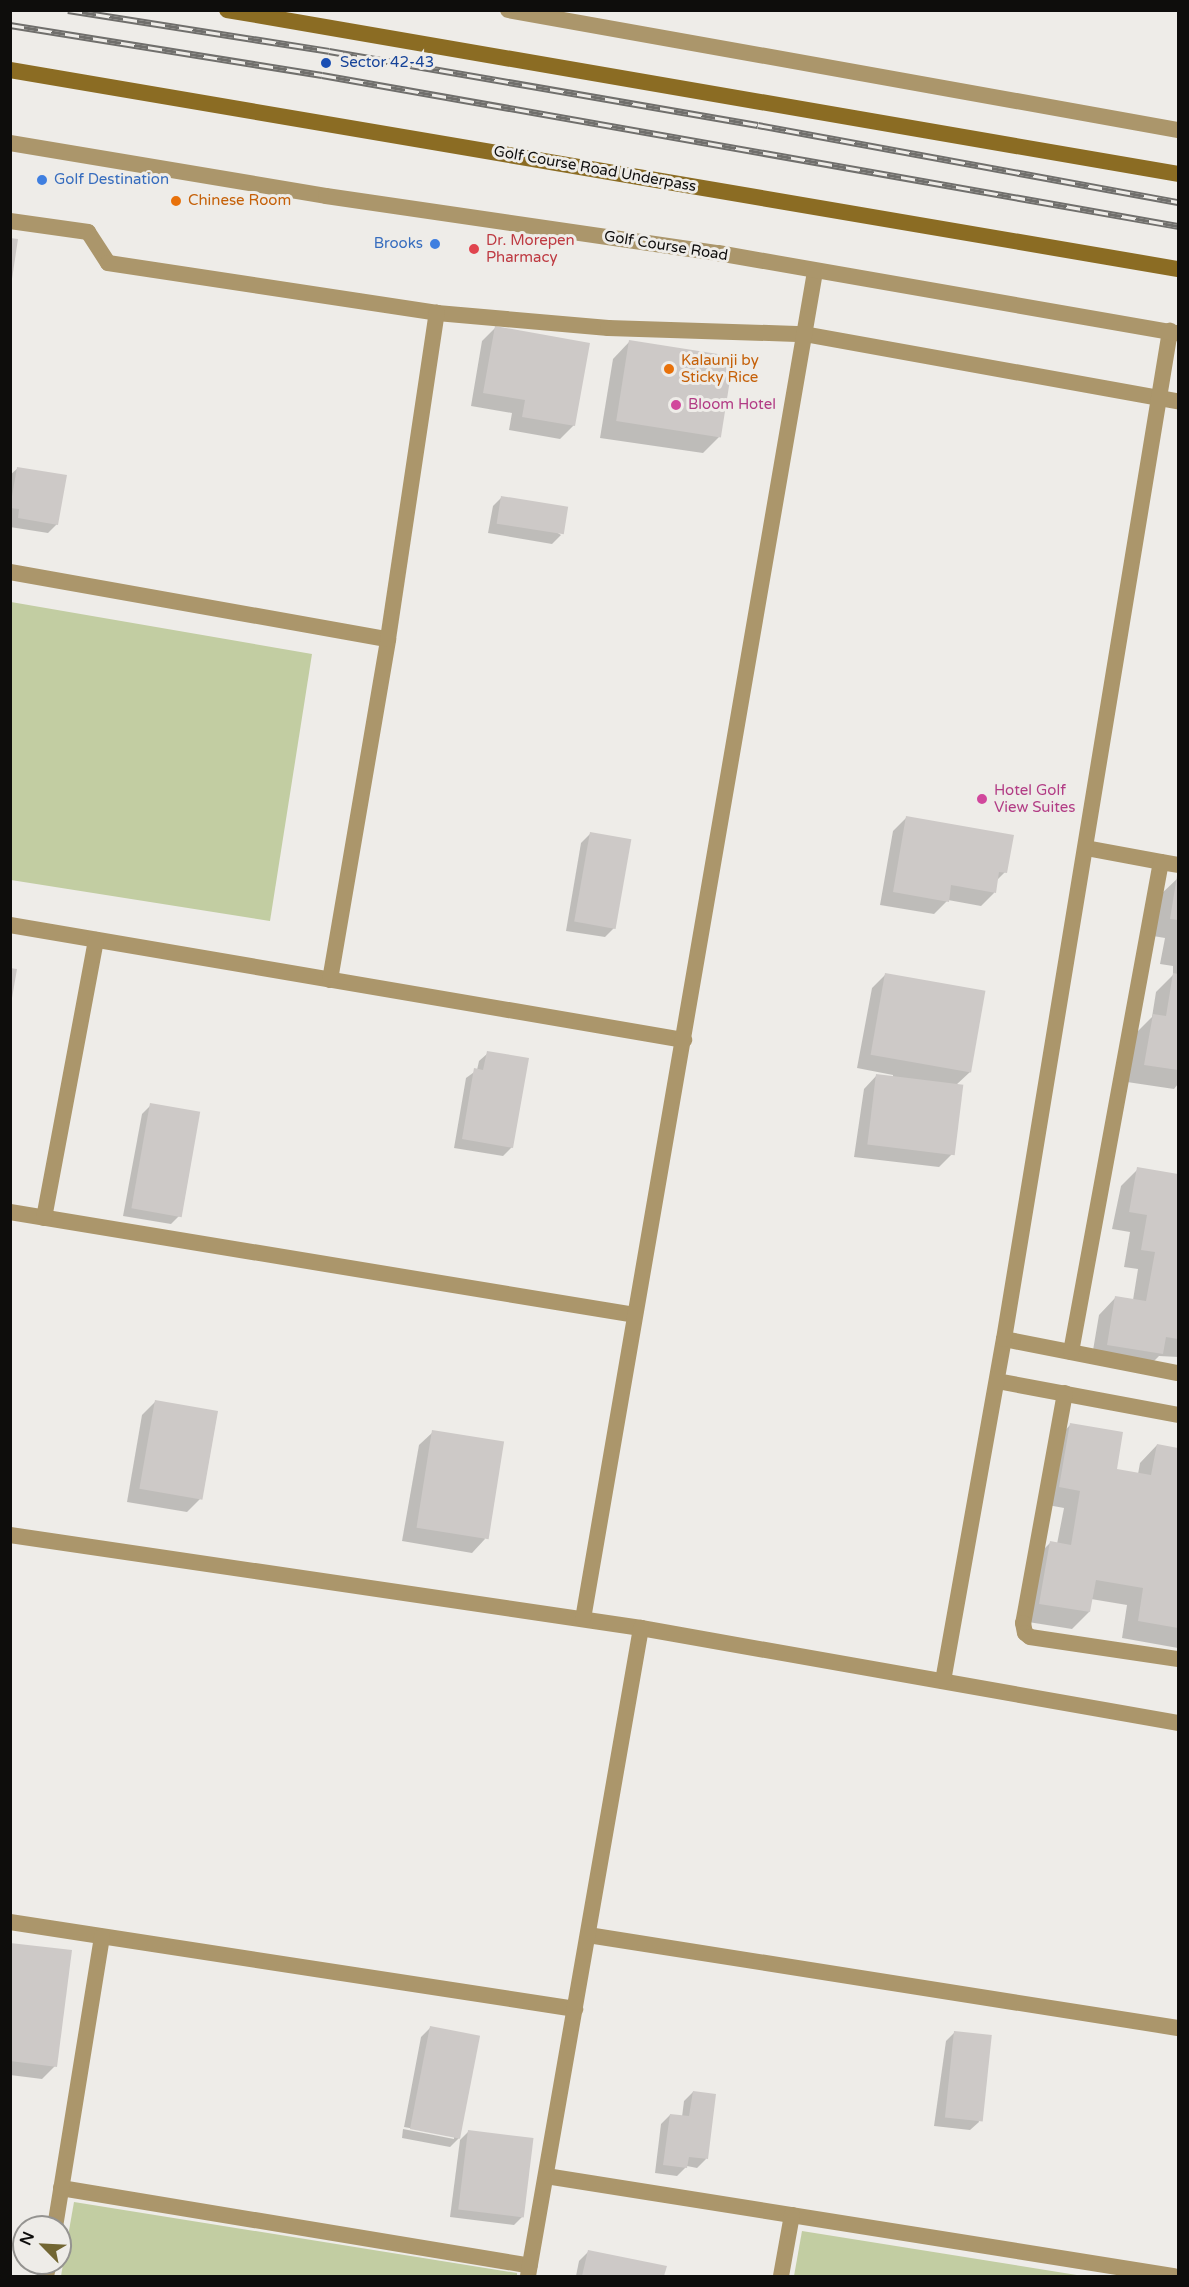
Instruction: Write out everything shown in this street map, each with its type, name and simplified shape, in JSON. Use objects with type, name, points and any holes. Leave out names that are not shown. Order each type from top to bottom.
[{"type":"main road","points":[[227,10],[1179,174]]},
{"type":"main road","name":"Golf Course Road Underpass","points":[[10,70],[1179,269]]},
{"type":"street","points":[[508,10],[1179,130]]},
{"type":"street","name":"Golf Course Road","points":[[10,143],[326,196],[718,253],[1174,332]]},
{"type":"street","points":[[10,221],[88,232],[108,263],[437,313],[608,328],[804,334],[1179,401]]},
{"type":"street","points":[[583,1619],[815,271]]},
{"type":"street","points":[[330,980],[388,639],[437,313]]},
{"type":"street","points":[[943,1681],[1004,1340],[1160,398],[1174,332]]},
{"type":"street","points":[[10,572],[388,639]]},
{"type":"street","points":[[1086,848],[1179,865]]},
{"type":"street","points":[[1071,1352],[1161,862]]},
{"type":"street","points":[[10,925],[684,1040]]},
{"type":"street","points":[[44,1218],[96,939]]},
{"type":"street","points":[[10,1212],[636,1315]]},
{"type":"street","points":[[1004,1340],[1179,1373]]},
{"type":"street","points":[[997,1381],[1179,1415]]},
{"type":"street","points":[[1065,1393],[1023,1623],[1025,1633],[1030,1637],[1179,1659]]},
{"type":"street","points":[[10,1535],[641,1628],[1179,1723]]},
{"type":"street","points":[[61,2188],[529,2271],[641,1628]]},
{"type":"street","points":[[10,1922],[575,2009]]},
{"type":"street","points":[[588,1935],[1179,2028]]},
{"type":"street","points":[[56,2215],[102,1937]]},
{"type":"street","points":[[546,2176],[1174,2277]]},
{"type":"street","points":[[781,2277],[792,2216]]},
{"type":"green space","points":[[11,602],[312,654],[270,921],[11,880]]},
{"type":"green space","points":[[74,2202],[517,2273],[517,2276],[61,2276],[72,2275],[72,2215]]},
{"type":"green space","points":[[802,2231],[1083,2276],[794,2276]]},
{"type":"building","points":[[10,238],[18,239],[12,279],[10,279]]},
{"type":"building","points":[[495,326],[590,343],[575,426],[522,417],[525,400],[483,393]]},
{"type":"building","points":[[629,340],[734,357],[721,438],[616,421]]},
{"type":"building","points":[[17,467],[67,475],[58,525],[18,518],[19,509],[10,508]]},
{"type":"building","points":[[501,496],[568,507],[564,534],[497,524]]},
{"type":"building","points":[[906,816],[1014,835],[1007,873],[999,872],[996,893],[951,885],[949,902],[893,892]]},
{"type":"building","points":[[590,832],[631,839],[616,929],[574,922]]},
{"type":"building","points":[[1178,876],[1178,920],[1170,919]]},
{"type":"building","points":[[10,968],[17,969],[12,998],[10,998]]},
{"type":"building","points":[[885,973],[985,991],[971,1072],[871,1055]]},
{"type":"building","points":[[1173,973],[1178,974],[1178,1070],[1144,1065],[1153,1014],[1166,1016]]},
{"type":"building","points":[[487,1051],[529,1058],[513,1148],[462,1139],[474,1068],[483,1070]]},
{"type":"building","points":[[876,1074],[963,1085],[955,1155],[867,1144]]},
{"type":"building","points":[[150,1103],[200,1112],[182,1217],[131,1208]]},
{"type":"building","points":[[1137,1167],[1178,1174],[1178,1339],[1166,1337],[1163,1354],[1107,1345],[1115,1296],[1146,1301],[1155,1252],[1141,1250],[1147,1215],[1129,1212]]},
{"type":"building","points":[[155,1400],[218,1411],[202,1500],[139,1489]]},
{"type":"building","points":[[1070,1423],[1123,1432],[1117,1469],[1151,1475],[1157,1444],[1178,1448],[1178,1628],[1138,1621],[1143,1588],[1096,1580],[1090,1612],[1039,1604],[1050,1541],[1071,1545],[1080,1491],[1059,1487]]},
{"type":"building","points":[[432,1430],[504,1441],[489,1539],[417,1528]]},
{"type":"building","points":[[10,1943],[72,1950],[57,2067],[10,2061]]},
{"type":"building","points":[[430,2026],[480,2036],[460,2139],[410,2129]]},
{"type":"building","points":[[954,2031],[992,2035],[983,2121],[945,2118]]},
{"type":"building","points":[[693,2091],[716,2094],[708,2159],[689,2157],[687,2168],[663,2165],[670,2114],[689,2116]]},
{"type":"building","points":[[468,2130],[534,2138],[524,2217],[458,2209]]},
{"type":"building","points":[[588,2250],[667,2266],[664,2276],[582,2276]]},
{"type":"railway","points":[[68,10],[329,51],[758,125],[1178,202]]},
{"type":"railway","points":[[10,25],[322,75],[1178,226]]},
{"type":"place","name":"Sector 42-43","points":[[326,63]]},
{"type":"place","name":"Golf Destination","points":[[42,180]]},
{"type":"place","name":"Chinese Room","points":[[176,201]]},
{"type":"place","name":"Brooks","points":[[435,244]]},
{"type":"place","name":"Dr. Morepen Pharmacy","points":[[474,249]]},
{"type":"place","name":"Kalaunji by Sticky Rice","points":[[669,369]]},
{"type":"place","name":"Bloom Hotel","points":[[676,405]]},
{"type":"place","name":"Hotel Golf View Suites","points":[[982,799]]}]
